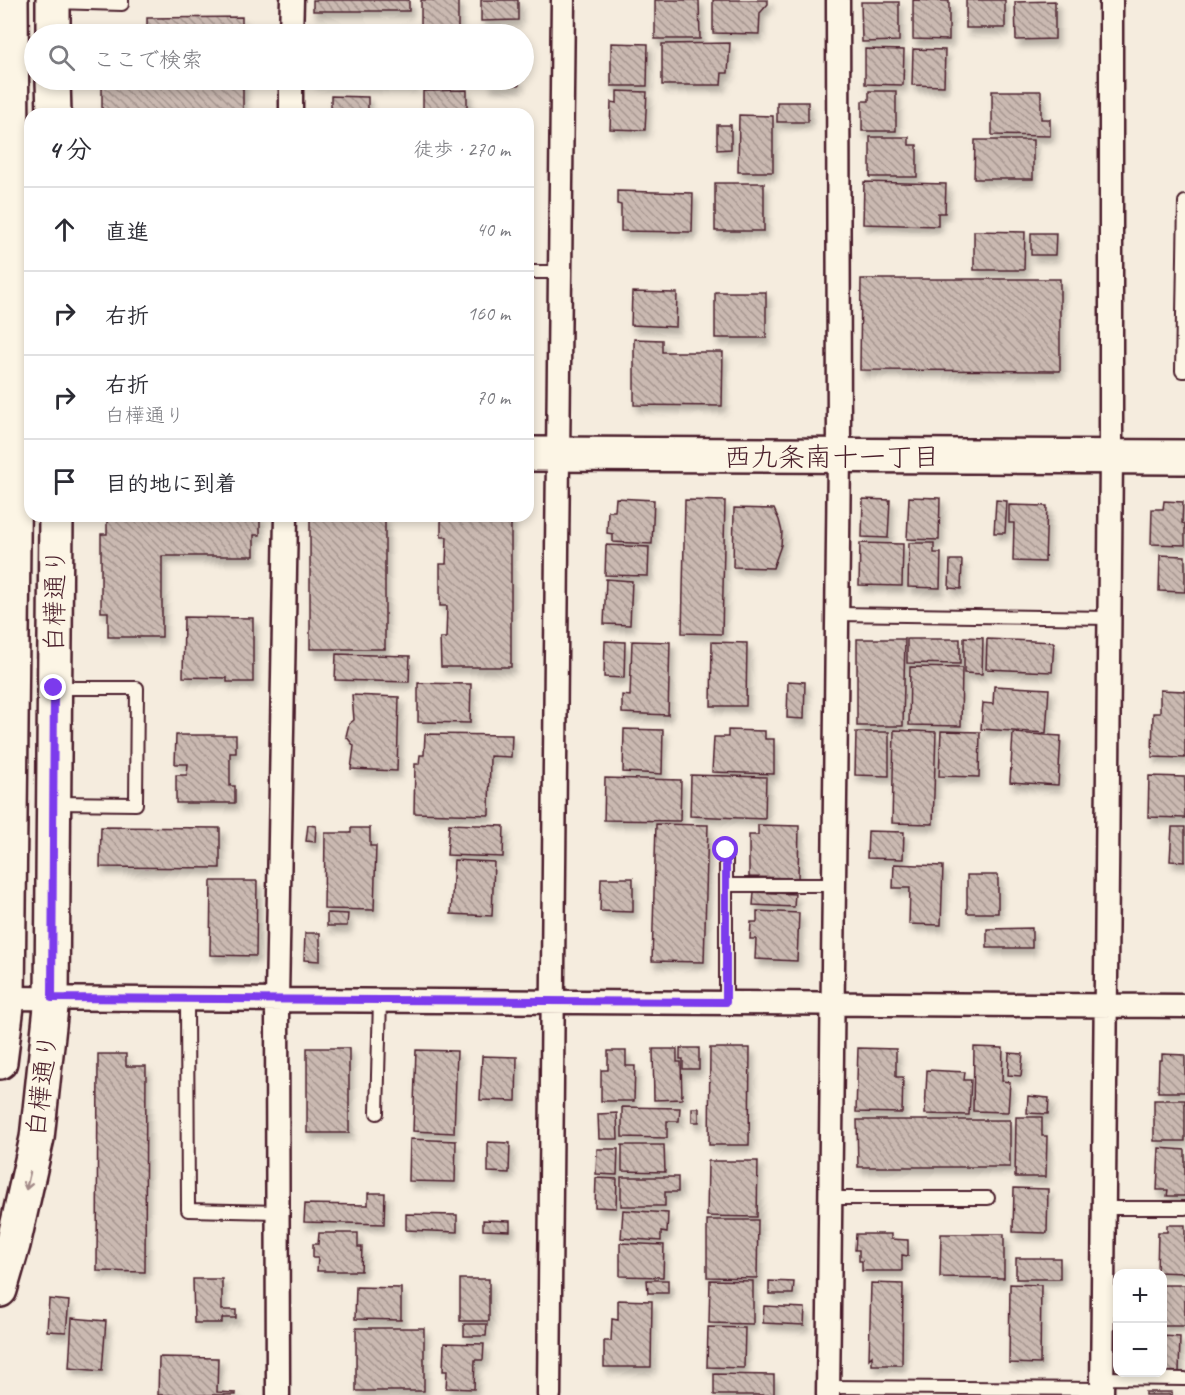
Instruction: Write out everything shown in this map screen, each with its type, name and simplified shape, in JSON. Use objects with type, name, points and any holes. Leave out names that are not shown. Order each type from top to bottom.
[{"type":"street","points":[[0,1062],[4,998],[6,568],[15,452],[6,60],[11,0]]},
{"type":"street","points":[[291,24],[292,0]]},
{"type":"street","points":[[549,1395],[550,1002],[544,454],[561,272],[563,0]]},
{"type":"street","points":[[828,1391],[839,455],[838,0]]},
{"type":"street","points":[[1102,1387],[1111,456],[1111,0]]},
{"type":"street","points":[[53,1],[53,24]]},
{"type":"street","points":[[53,90],[54,108]]},
{"type":"street","points":[[291,90],[291,108]]},
{"type":"street","points":[[544,454],[1185,457]]},
{"type":"street","name":"白樺通り","points":[[0,1290],[13,1245],[37,1138],[52,998],[56,522]]},
{"type":"street","points":[[278,1395],[277,999],[286,522]]},
{"type":"street","points":[[4,998],[1185,1006]]},
{"type":"lane","points":[[53,1],[122,4],[122,0]]},
{"type":"lane","points":[[1185,202],[1182,370],[1185,370]]},
{"type":"lane","points":[[534,272],[561,272]]},
{"type":"lane","points":[[837,614],[1109,618]]},
{"type":"lane","points":[[53,803],[135,804],[137,688],[54,688]]},
{"type":"lane","points":[[726,850],[726,1002]]},
{"type":"lane","points":[[726,885],[834,885]]},
{"type":"lane","points":[[187,999],[188,1210],[277,1212]]},
{"type":"lane","points":[[377,1113],[380,1000]]},
{"type":"lane","points":[[830,1198],[988,1198]]},
{"type":"lane","points":[[1103,1208],[1185,1208]]},
{"type":"lane","points":[[828,1391],[1102,1387],[1185,1379]]},
{"type":"building","points":[[313,0],[409,0],[409,11],[313,11]]},
{"type":"building","points":[[421,0],[458,0],[458,24],[421,24]]},
{"type":"building","points":[[481,0],[518,0],[518,20],[481,21]]},
{"type":"building","points":[[655,0],[699,0],[700,39],[655,39]]},
{"type":"building","points":[[713,0],[768,0],[768,4],[760,13],[759,34],[713,33]]},
{"type":"building","points":[[913,0],[949,1],[949,40],[913,39]]},
{"type":"building","points":[[966,0],[1005,0],[1005,28],[966,28]]},
{"type":"building","points":[[1055,1],[1055,39],[1016,40],[1015,2]]},
{"type":"building","points":[[861,2],[899,2],[899,41],[862,42]]},
{"type":"building","points":[[242,17],[242,24],[147,24],[147,18]]},
{"type":"building","points":[[611,43],[648,44],[647,86],[611,86]]},
{"type":"building","points":[[730,43],[728,73],[722,73],[721,85],[662,85],[662,44]]},
{"type":"building","points":[[865,49],[904,50],[903,85],[865,84]]},
{"type":"building","points":[[913,49],[945,50],[944,86],[912,85]]},
{"type":"building","points":[[102,90],[243,90],[243,108],[102,108]]},
{"type":"building","points":[[467,90],[467,108],[423,108],[423,91]]},
{"type":"building","points":[[617,91],[647,92],[645,130],[610,129],[611,102],[617,103]]},
{"type":"building","points":[[869,91],[896,91],[896,131],[862,131],[862,101],[869,101]]},
{"type":"building","points":[[992,91],[1041,91],[1041,119],[1050,119],[1050,136],[992,135]]},
{"type":"building","points":[[331,96],[368,97],[368,108],[331,108]]},
{"type":"building","points":[[777,102],[808,102],[808,122],[777,122]]},
{"type":"building","points":[[739,115],[773,116],[773,172],[738,172]]},
{"type":"building","points":[[717,125],[731,125],[731,149],[717,150]]},
{"type":"building","points":[[870,137],[909,137],[909,145],[917,145],[917,177],[870,177]]},
{"type":"building","points":[[975,140],[1033,140],[1033,179],[974,179]]},
{"type":"building","points":[[864,182],[946,184],[945,213],[938,213],[938,226],[863,224]]},
{"type":"building","points":[[715,183],[764,183],[764,231],[715,231]]},
{"type":"building","points":[[617,191],[693,193],[692,232],[621,231],[621,205],[617,204]]},
{"type":"building","points":[[974,231],[1025,232],[1024,270],[974,270]]},
{"type":"building","points":[[1031,233],[1056,233],[1055,255],[1031,255]]},
{"type":"building","points":[[861,279],[1060,279],[1060,371],[860,370]]},
{"type":"building","points":[[632,292],[677,293],[676,327],[631,325]]},
{"type":"building","points":[[715,292],[766,292],[766,338],[715,338]]},
{"type":"building","points":[[634,339],[662,340],[662,352],[723,352],[722,406],[634,405]]},
{"type":"building","points":[[909,497],[940,498],[939,540],[907,539]]},
{"type":"building","points":[[616,498],[654,500],[652,544],[613,542],[613,534],[607,533],[608,511],[615,511]]},
{"type":"building","points":[[863,499],[890,500],[888,538],[862,537]]},
{"type":"building","points":[[685,500],[725,501],[722,634],[682,633]]},
{"type":"building","points":[[996,500],[1007,501],[1005,533],[994,533]]},
{"type":"building","points":[[1164,501],[1183,502],[1182,523],[1185,524],[1185,545],[1151,544],[1152,509],[1163,509]]},
{"type":"building","points":[[1009,505],[1047,506],[1045,562],[1013,561],[1014,523],[1009,523]]},
{"type":"building","points":[[734,508],[774,509],[782,532],[781,545],[773,568],[733,567]]},
{"type":"building","points":[[107,522],[260,522],[260,535],[254,535],[254,556],[162,556],[162,637],[108,637],[108,612],[101,612],[101,534],[107,534]]},
{"type":"building","points":[[310,522],[385,522],[385,649],[310,649]]},
{"type":"building","points":[[441,522],[511,522],[511,667],[441,667],[440,638],[446,638],[447,606],[440,606],[440,564],[446,564],[447,537],[441,537]]},
{"type":"building","points":[[860,543],[903,544],[902,586],[859,585]]},
{"type":"building","points":[[909,543],[934,543],[934,553],[941,553],[940,588],[908,587]]},
{"type":"building","points":[[606,545],[649,547],[648,576],[605,575]]},
{"type":"building","points":[[1160,555],[1185,556],[1185,592],[1159,591]]},
{"type":"building","points":[[950,560],[962,560],[961,589],[949,588]]},
{"type":"building","points":[[606,579],[632,581],[630,625],[604,624]]},
{"type":"building","points":[[184,617],[253,618],[253,682],[227,682],[227,678],[183,677]]},
{"type":"building","points":[[964,637],[983,638],[982,674],[964,673]]},
{"type":"building","points":[[857,639],[905,639],[903,726],[857,726]]},
{"type":"building","points":[[907,639],[960,639],[960,664],[907,663]]},
{"type":"building","points":[[987,639],[1054,642],[1052,672],[986,669]]},
{"type":"building","points":[[605,641],[625,642],[624,678],[604,677]]},
{"type":"building","points":[[632,641],[670,642],[668,715],[622,713],[622,695],[630,696]]},
{"type":"building","points":[[712,642],[747,643],[746,706],[711,706]]},
{"type":"building","points":[[336,654],[410,656],[409,682],[335,680]]},
{"type":"building","points":[[910,667],[962,668],[961,726],[909,725]]},
{"type":"building","points":[[788,681],[805,682],[804,719],[787,718]]},
{"type":"building","points":[[418,683],[471,684],[470,723],[418,722]]},
{"type":"building","points":[[994,686],[1049,689],[1046,733],[981,729],[983,703],[993,704]]},
{"type":"building","points":[[1160,690],[1185,691],[1185,758],[1152,757],[1153,713],[1160,713]]},
{"type":"building","points":[[352,695],[399,697],[397,771],[351,769],[354,746],[346,736],[349,724],[354,720]]},
{"type":"building","points":[[624,729],[663,730],[662,774],[623,772]]},
{"type":"building","points":[[728,730],[765,731],[765,739],[774,739],[774,774],[712,772],[714,737],[728,737]]},
{"type":"building","points":[[894,730],[936,732],[933,824],[892,823]]},
{"type":"building","points":[[941,731],[980,732],[979,777],[939,776]]},
{"type":"building","points":[[856,732],[889,732],[889,776],[855,775]]},
{"type":"building","points":[[1013,733],[1061,736],[1058,785],[1010,782]]},
{"type":"building","points":[[425,734],[512,735],[511,757],[490,756],[489,815],[414,813],[415,764],[419,764],[420,755],[424,755]]},
{"type":"building","points":[[176,735],[236,735],[236,753],[230,753],[230,786],[235,786],[235,803],[176,803],[176,775],[187,775],[188,764],[175,764]]},
{"type":"building","points":[[691,775],[766,777],[765,819],[690,816]]},
{"type":"building","points":[[1149,776],[1185,777],[1185,818],[1148,817]]},
{"type":"building","points":[[605,778],[681,780],[680,821],[604,820]]},
{"type":"building","points":[[449,824],[504,826],[503,857],[447,855]]},
{"type":"building","points":[[656,824],[708,825],[704,962],[652,961]]},
{"type":"building","points":[[308,825],[316,826],[315,842],[306,841]]},
{"type":"building","points":[[758,825],[799,826],[798,878],[749,877],[749,835],[758,835]]},
{"type":"building","points":[[101,827],[220,828],[220,868],[100,867]]},
{"type":"building","points":[[1172,827],[1185,827],[1185,862],[1170,861]]},
{"type":"building","points":[[351,828],[370,828],[370,846],[376,846],[374,910],[324,909],[325,833],[351,833]]},
{"type":"building","points":[[868,831],[904,832],[903,859],[867,858]]},
{"type":"building","points":[[454,860],[494,862],[492,916],[451,914]]},
{"type":"building","points":[[894,864],[943,866],[941,925],[909,924],[910,888],[893,888]]},
{"type":"building","points":[[967,875],[998,875],[998,913],[967,913]]},
{"type":"building","points":[[601,878],[633,878],[633,912],[600,911]]},
{"type":"building","points":[[211,881],[257,881],[256,956],[210,955]]},
{"type":"building","points":[[754,892],[795,894],[794,907],[753,905]]},
{"type":"building","points":[[757,911],[799,913],[797,961],[755,959],[756,939],[750,939],[751,922],[757,922]]},
{"type":"building","points":[[327,913],[348,914],[347,926],[327,926]]},
{"type":"building","points":[[1032,928],[1032,948],[987,948],[987,929]]},
{"type":"building","points":[[305,933],[320,933],[320,961],[304,960]]},
{"type":"building","points":[[974,1047],[1003,1048],[1002,1081],[1010,1082],[1008,1112],[973,1111]]},
{"type":"building","points":[[307,1048],[349,1048],[349,1133],[307,1133]]},
{"type":"building","points":[[680,1048],[699,1048],[699,1069],[683,1069]]},
{"type":"building","points":[[710,1048],[750,1048],[749,1145],[709,1145]]},
{"type":"building","points":[[858,1048],[896,1049],[896,1077],[903,1077],[902,1113],[856,1112]]},
{"type":"building","points":[[653,1049],[677,1049],[677,1062],[681,1062],[682,1099],[654,1100]]},
{"type":"building","points":[[416,1050],[457,1051],[454,1133],[413,1131]]},
{"type":"building","points":[[608,1051],[626,1051],[626,1066],[635,1066],[634,1101],[601,1101],[601,1070],[608,1070]]},
{"type":"building","points":[[1009,1053],[1023,1054],[1021,1076],[1008,1075]]},
{"type":"building","points":[[98,1054],[126,1054],[126,1066],[146,1066],[145,1272],[97,1271]]},
{"type":"building","points":[[1162,1054],[1185,1055],[1185,1092],[1158,1092],[1159,1060],[1162,1060]]},
{"type":"building","points":[[482,1056],[517,1057],[516,1101],[480,1100]]},
{"type":"building","points":[[927,1070],[965,1072],[964,1080],[971,1080],[969,1115],[925,1114]]},
{"type":"building","points":[[1028,1096],[1049,1098],[1048,1114],[1027,1113]]},
{"type":"building","points":[[1154,1100],[1185,1100],[1185,1141],[1154,1141]]},
{"type":"building","points":[[622,1107],[680,1108],[679,1121],[667,1121],[667,1138],[622,1137]]},
{"type":"building","points":[[692,1108],[699,1108],[699,1122],[692,1122]]},
{"type":"building","points":[[617,1113],[618,1139],[599,1139],[598,1114]]},
{"type":"building","points":[[1016,1117],[1042,1117],[1042,1136],[1047,1136],[1046,1177],[1015,1177]]},
{"type":"building","points":[[857,1120],[1010,1120],[1010,1167],[858,1167]]},
{"type":"building","points":[[410,1139],[456,1141],[455,1182],[409,1181]]},
{"type":"building","points":[[488,1142],[510,1143],[509,1173],[488,1172]]},
{"type":"building","points":[[622,1145],[664,1145],[665,1172],[622,1171]]},
{"type":"building","points":[[1159,1148],[1185,1150],[1185,1196],[1167,1196],[1168,1190],[1157,1190]]},
{"type":"building","points":[[597,1149],[618,1149],[617,1175],[596,1174]]},
{"type":"building","points":[[708,1161],[758,1161],[757,1217],[707,1216]]},
{"type":"building","points":[[621,1177],[678,1177],[678,1192],[665,1192],[665,1206],[621,1206]]},
{"type":"building","points":[[596,1178],[617,1179],[616,1208],[595,1207]]},
{"type":"building","points":[[1014,1188],[1048,1189],[1047,1233],[1013,1232]]},
{"type":"building","points":[[368,1193],[385,1193],[384,1224],[304,1222],[305,1204],[368,1205]]},
{"type":"building","points":[[623,1210],[668,1213],[667,1233],[661,1232],[661,1241],[621,1238]]},
{"type":"building","points":[[406,1214],[457,1215],[457,1232],[406,1230]]},
{"type":"building","points":[[483,1220],[510,1221],[510,1231],[483,1230]]},
{"type":"building","points":[[707,1220],[758,1220],[757,1278],[707,1277]]},
{"type":"building","points":[[1167,1225],[1185,1225],[1185,1273],[1167,1272],[1167,1269],[1157,1269],[1158,1232],[1167,1232]]},
{"type":"building","points":[[319,1233],[358,1233],[358,1247],[362,1247],[361,1271],[317,1271],[318,1258],[313,1258],[313,1244],[318,1244]]},
{"type":"building","points":[[856,1234],[891,1234],[891,1239],[908,1240],[908,1256],[902,1255],[902,1271],[862,1271],[859,1250],[855,1250]]},
{"type":"building","points":[[941,1234],[1004,1234],[1004,1278],[940,1277]]},
{"type":"building","points":[[620,1243],[664,1245],[663,1277],[620,1276]]},
{"type":"building","points":[[1016,1258],[1060,1258],[1060,1279],[1016,1279]]},
{"type":"building","points":[[193,1279],[222,1279],[222,1310],[236,1310],[236,1318],[222,1318],[222,1323],[194,1323]]},
{"type":"building","points":[[460,1279],[489,1279],[489,1321],[460,1321]]},
{"type":"building","points":[[647,1280],[668,1280],[668,1293],[648,1293]]},
{"type":"building","points":[[710,1280],[753,1281],[753,1324],[709,1323]]},
{"type":"building","points":[[769,1281],[794,1282],[793,1294],[769,1294]]},
{"type":"building","points":[[871,1283],[903,1284],[902,1365],[872,1365],[872,1356],[869,1359]]},
{"type":"building","points":[[1010,1284],[1041,1285],[1040,1364],[1009,1363]]},
{"type":"building","points":[[1167,1285],[1185,1285],[1185,1326],[1167,1326]]},
{"type":"building","points":[[356,1287],[401,1288],[401,1320],[355,1319]]},
{"type":"building","points":[[49,1299],[69,1301],[66,1332],[47,1331]]},
{"type":"building","points":[[618,1300],[652,1301],[651,1367],[604,1367],[604,1341],[611,1341],[612,1319],[618,1320]]},
{"type":"building","points":[[764,1306],[805,1308],[804,1325],[763,1323]]},
{"type":"building","points":[[72,1318],[106,1321],[102,1371],[69,1368]]},
{"type":"building","points":[[464,1324],[487,1324],[486,1336],[464,1336]]},
{"type":"building","points":[[708,1327],[745,1328],[744,1368],[707,1367]]},
{"type":"building","points":[[356,1328],[424,1328],[424,1391],[356,1391]]},
{"type":"building","points":[[1167,1336],[1180,1337],[1179,1373],[1167,1372]]},
{"type":"building","points":[[444,1343],[484,1344],[483,1360],[475,1360],[474,1389],[446,1388],[447,1371],[443,1371]]},
{"type":"building","points":[[159,1357],[218,1358],[217,1392],[236,1393],[236,1395],[158,1395]]},
{"type":"building","points":[[714,1374],[774,1375],[774,1395],[714,1395]]},
{"type":"building","points":[[1145,1392],[1172,1392],[1172,1395],[1145,1395]]},
{"type":"district","name":"西九条南十一丁目","points":[[832,457]]},
{"type":"route","points":[[54,688],[52,998],[726,1002],[726,850]]}]
